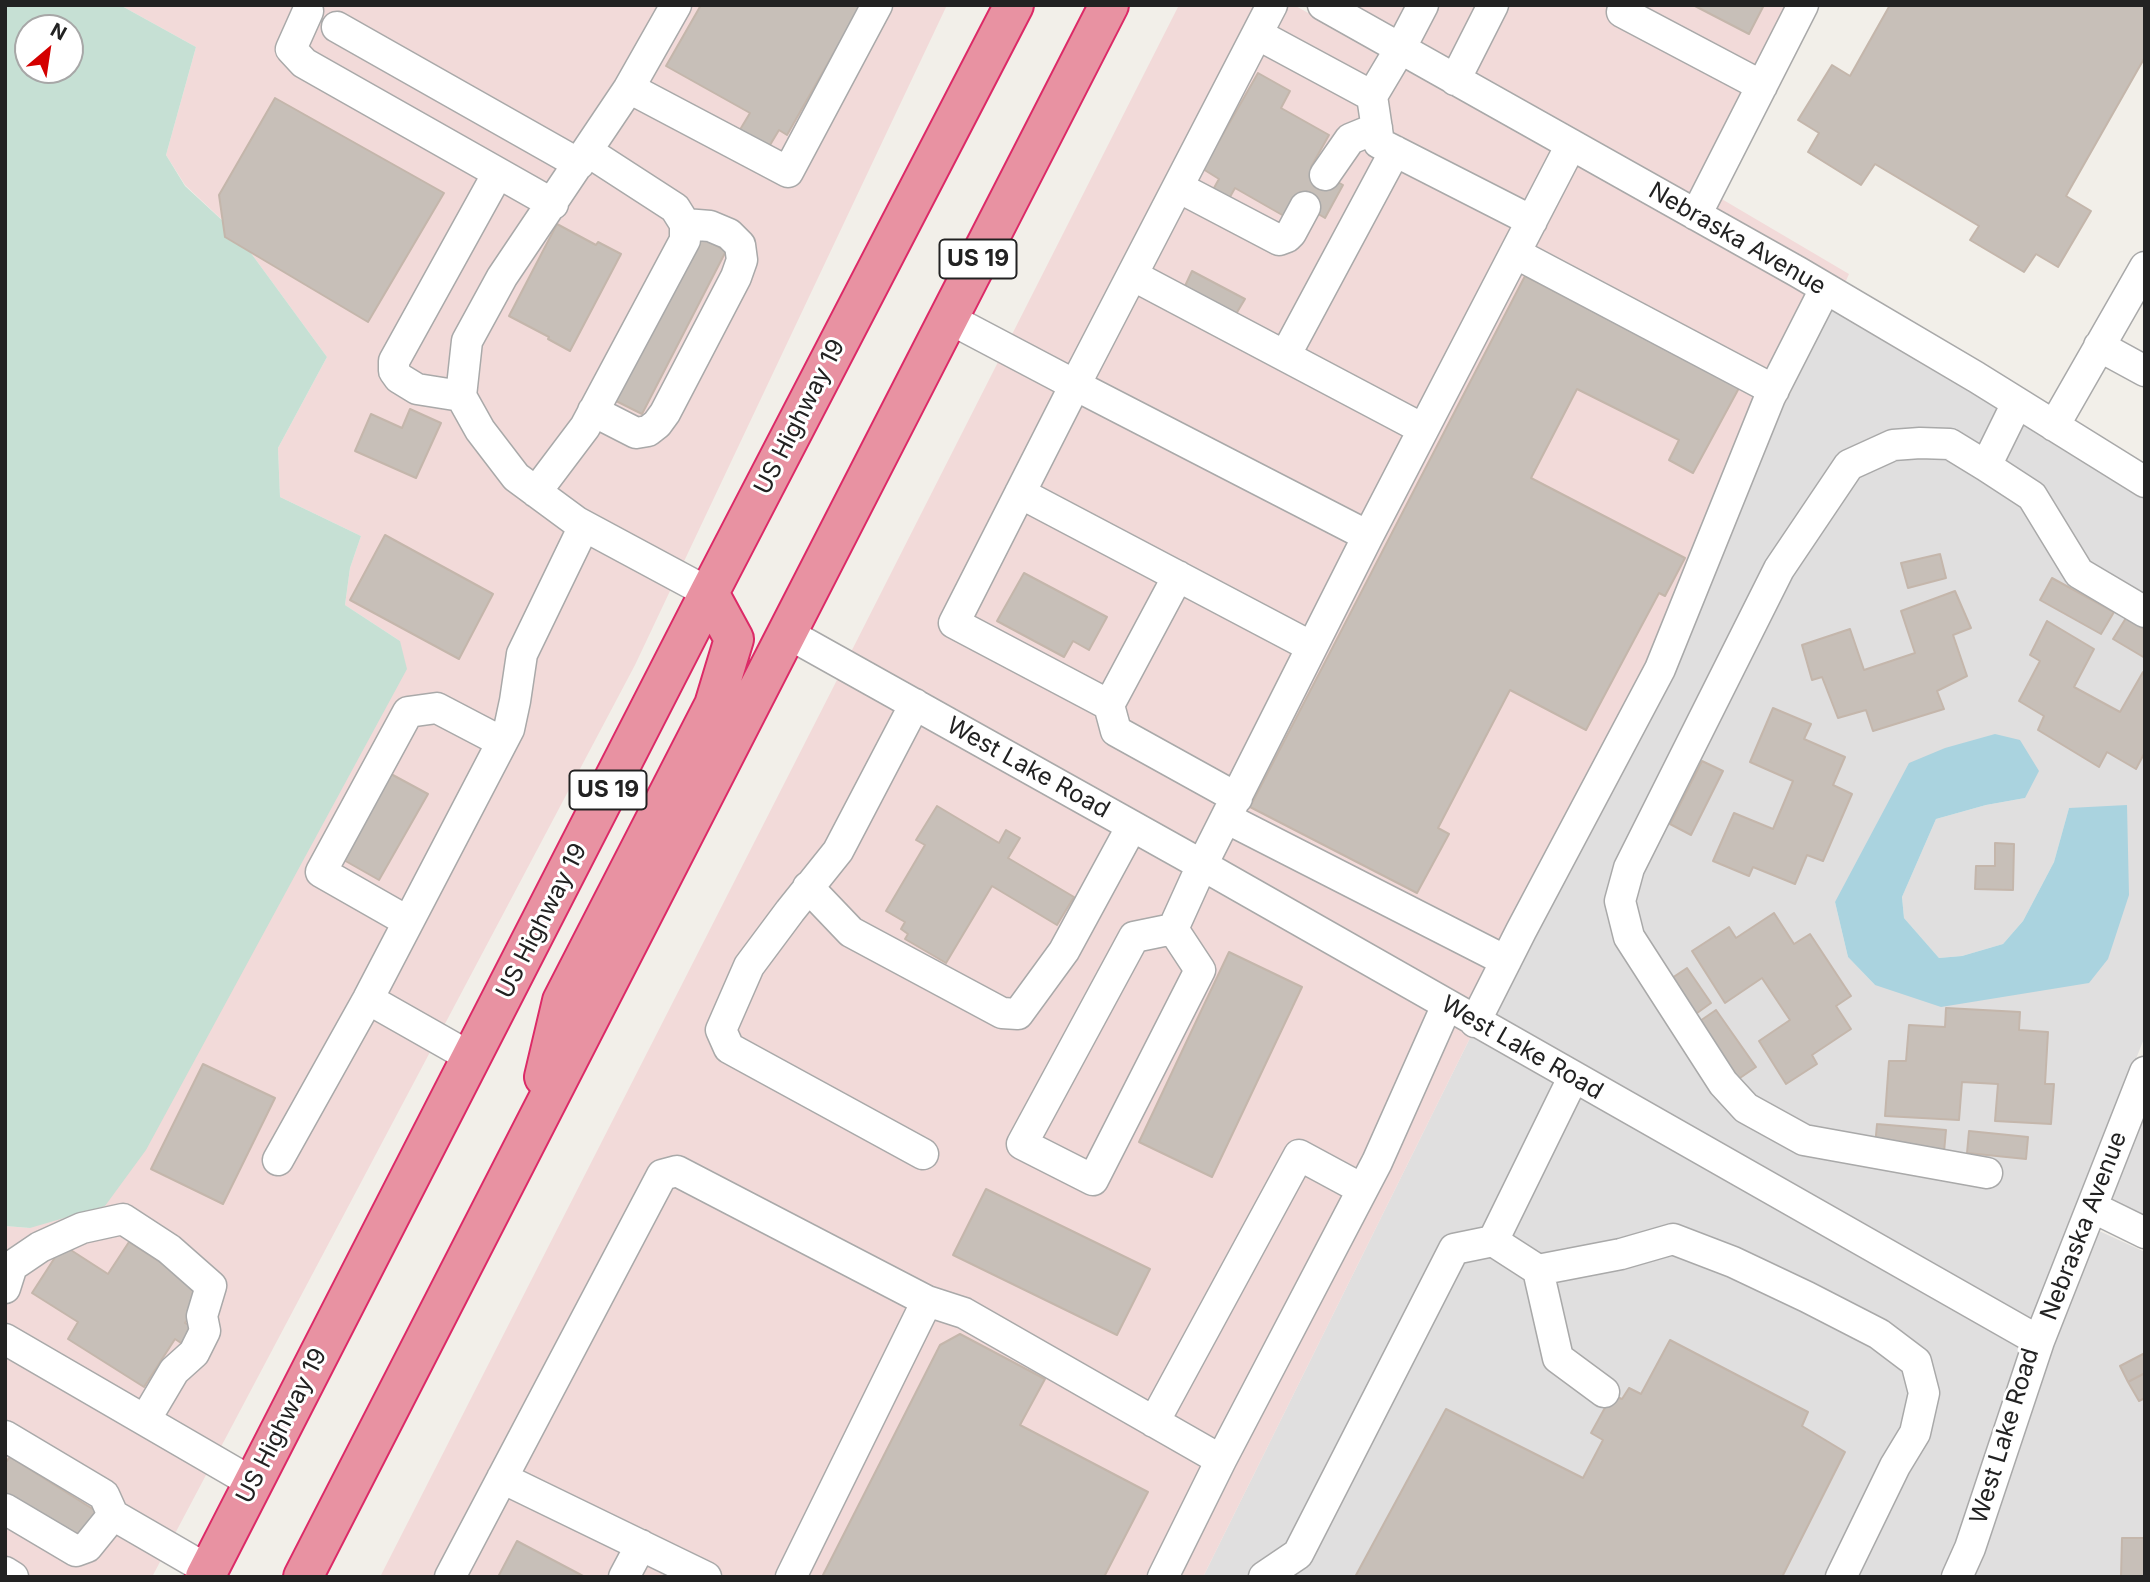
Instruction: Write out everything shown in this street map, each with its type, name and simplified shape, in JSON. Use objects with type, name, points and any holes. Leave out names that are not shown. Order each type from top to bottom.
[{"type":"highway","name":"US Highway 19","points":[[206,1573],[1014,5]]},
{"type":"highway","name":"US 19","points":[[303,1577],[1109,5]]},
{"type":"highway","points":[[530,1138],[562,1001],[714,705],[734,639],[709,593]]},
{"type":"street","points":[[676,5],[629,88],[502,277],[467,341],[461,396],[480,430],[516,477],[584,526],[709,593]]},
{"type":"street","points":[[629,88],[788,172],[877,5]]},
{"type":"street","points":[[1109,705],[954,623],[1272,5]]},
{"type":"street","name":"Nebraska Avenue","points":[[1323,5],[1825,289],[2145,482]]},
{"type":"street","points":[[1372,96],[1423,5]]},
{"type":"street","points":[[1455,80],[1493,5]]},
{"type":"street","points":[[1696,215],[1803,5]]},
{"type":"street","points":[[1619,7],[1762,86]]},
{"type":"street","points":[[536,492],[585,428],[685,240],[685,223],[675,208],[583,158],[343,16],[304,8],[291,49],[304,63],[553,204]]},
{"type":"street","points":[[1257,34],[1372,96],[1386,139],[1285,356]]},
{"type":"street","points":[[1325,175],[1350,139],[1386,139],[1532,221]]},
{"type":"street","points":[[1173,929],[1202,865],[1368,536],[1572,145]]},
{"type":"street","points":[[461,396],[416,389],[399,378],[394,371],[394,361],[498,173]]},
{"type":"street","points":[[1178,187],[1279,240],[1291,233],[1306,207]]},
{"type":"street","points":[[593,411],[636,433],[648,431],[657,424],[665,414],[736,277],[743,260],[740,244],[729,234],[710,226],[685,223]]},
{"type":"street","points":[[1515,253],[1774,390]]},
{"type":"street","points":[[2054,426],[2099,346],[2136,304],[2145,267]]},
{"type":"street","points":[[1132,275],[1423,429]]},
{"type":"street","points":[[1475,1022],[1660,668],[1774,390],[1825,289]]},
{"type":"street","points":[[948,318],[1368,536]]},
{"type":"street","points":[[2099,346],[2145,371]]},
{"type":"street","points":[[1986,466],[2017,403]]},
{"type":"street","points":[[1987,1173],[1804,1140],[1746,1108],[1723,1083],[1629,937],[1620,901],[1629,868],[1779,569],[1849,465],[1893,445],[1950,444],[2032,496],[2079,573],[2145,611]]},
{"type":"street","points":[[1020,493],[1312,648]]},
{"type":"street","points":[[278,1160],[368,999],[509,729],[522,654],[584,526]]},
{"type":"street","points":[[1178,576],[1109,705],[1116,731],[1231,808],[1506,961]]},
{"type":"street","name":"West Lake Road","points":[[787,632],[2039,1341],[1970,1548],[1957,1577]]},
{"type":"street","points":[[915,704],[838,851],[749,967],[721,1030],[729,1048],[923,1154]]},
{"type":"street","points":[[407,921],[321,872],[408,712],[437,708],[502,742]]},
{"type":"street","points":[[808,887],[851,932],[1002,1013],[1018,1014],[1064,951],[1132,826]]},
{"type":"street","points":[[1173,929],[1200,971],[1093,1181],[1022,1144],[1134,937],[1173,929]]},
{"type":"street","points":[[368,999],[472,1058]]},
{"type":"street","points":[[1163,1577],[1377,1161],[1447,1005]]},
{"type":"street","name":"Nebraska Avenue","points":[[2039,1341],[2145,1072]]},
{"type":"street","points":[[1493,1241],[1573,1077]]},
{"type":"street","points":[[1154,1422],[1299,1155],[1362,1189]]},
{"type":"street","points":[[450,1577],[662,1175],[677,1171],[927,1301],[964,1313],[1221,1460]]},
{"type":"street","points":[[2092,1207],[2145,1233]]},
{"type":"street","points":[[5,1288],[12,1266],[40,1247],[82,1228],[123,1219],[169,1248],[211,1286],[202,1316],[205,1331],[194,1353],[174,1371],[145,1420]]},
{"type":"street","points":[[1274,1574],[1298,1553],[1454,1249],[1493,1241],[1538,1270],[1621,1254],[1673,1239],[1733,1262],[1808,1297],[1879,1334],[1916,1362],[1924,1393],[1915,1433],[1895,1466],[1841,1577]]},
{"type":"street","points":[[1538,1270],[1558,1358],[1604,1392]]},
{"type":"street","points":[[791,1577],[927,1301]]},
{"type":"street","points":[[5,1339],[253,1483]]},
{"type":"street","points":[[5,1436],[104,1494],[113,1515],[206,1573]]},
{"type":"street","points":[[502,1478],[706,1577]]},
{"type":"street","points":[[5,1509],[76,1551],[87,1547],[113,1515]]},
{"type":"street","points":[[624,1577],[640,1545]]},
{"type":"street","points":[[5,1572],[13,1577]]},
{"type":"shaded area","points":[[120,5],[947,5],[635,665],[152,1577],[5,1577],[5,1226],[30,1228],[400,641],[345,605],[350,568],[361,536],[280,497],[278,448],[327,357],[237,234],[185,185],[166,155],[196,47]]},
{"type":"shaded area","points":[[1179,5],[1294,5],[1832,309],[1484,1010],[851,652]]},
{"type":"shaded area","points":[[1354,5],[1812,5],[1720,198],[1849,274],[1845,283]]},
{"type":"shaded area","points":[[1832,309],[1969,389],[2145,500],[2145,1036],[2033,1321],[1484,1010]],"holes":[[[2020,740],[2025,798],[1986,805],[1936,819],[1902,897],[1904,918],[1939,958],[1962,956],[2003,944],[2023,921],[2054,862],[2069,808],[2088,983],[1875,985],[1848,957],[1835,902]]]},
{"type":"shaded area","points":[[838,678],[1471,1036],[1203,1577],[380,1577]]},
{"type":"shaded area","points":[[1471,1036],[2022,1349],[1957,1544],[1943,1577],[1203,1577]]},
{"type":"shaded area","points":[[2145,1108],[2145,1220],[2108,1203]]},
{"type":"shaded area","points":[[2097,1230],[2145,1252],[2145,1577],[1972,1577],[2051,1347]]},
{"type":"green space","points":[[5,5],[120,5],[196,47],[166,155],[185,186],[237,234],[327,357],[278,448],[280,497],[361,536],[350,568],[345,605],[400,641],[407,669],[146,1150],[105,1206],[30,1228],[5,1226]]},
{"type":"water","points":[[1995,734],[2020,740],[2039,771],[2025,798],[1986,805],[1936,819],[1902,897],[1904,918],[1939,958],[1962,956],[2003,944],[2023,921],[2054,862],[2069,808],[2127,805],[2129,895],[2108,959],[2089,983],[1941,1007],[1875,985],[1848,957],[1835,902],[1909,763],[1945,748]]},
{"type":"building","points":[[701,5],[861,5],[787,135],[779,130],[767,150],[738,133],[750,113],[666,66]]},
{"type":"building","points":[[1693,5],[1764,5],[1749,34]]},
{"type":"building","points":[[1890,5],[2145,5],[2145,57],[2066,196],[2091,211],[2058,267],[2036,254],[2024,272],[1970,240],[1979,226],[1875,164],[1861,185],[1808,152],[1819,133],[1798,120],[1832,65],[1850,76]]},
{"type":"building","points":[[1258,73],[1290,91],[1281,108],[1329,135],[1311,167],[1343,185],[1325,218],[1293,199],[1284,216],[1235,188],[1226,204],[1210,195],[1219,179],[1203,169]]},
{"type":"building","points":[[275,98],[444,193],[368,322],[225,237],[219,195]]},
{"type":"building","points":[[557,224],[596,245],[598,242],[621,254],[570,351],[509,316]]},
{"type":"building","points":[[695,234],[726,251],[642,414],[610,398]]},
{"type":"building","points":[[1192,271],[1245,299],[1236,314],[1185,286]]},
{"type":"building","points":[[1525,276],[1739,388],[1693,473],[1669,460],[1679,440],[1577,389],[1531,478],[1685,558],[1665,596],[1659,593],[1586,730],[1510,690],[1438,828],[1449,834],[1417,893],[1250,807]]},
{"type":"building","points":[[410,409],[441,423],[416,478],[355,451],[371,414],[402,428]]},
{"type":"building","points":[[385,535],[493,594],[459,659],[350,600]]},
{"type":"building","points":[[1940,554],[1946,578],[1908,588],[1901,563]]},
{"type":"building","points":[[1024,573],[1107,617],[1089,650],[1073,641],[1064,657],[997,621]]},
{"type":"building","points":[[2052,578],[2114,612],[2101,634],[2040,600]]},
{"type":"building","points":[[1955,591],[1971,628],[1953,635],[1967,676],[1937,691],[1944,709],[1873,731],[1866,710],[1838,718],[1822,677],[1812,680],[1802,645],[1850,629],[1864,670],[1915,653],[1901,611]]},
{"type":"building","points":[[2126,618],[2145,630],[2145,658],[2113,639]]},
{"type":"building","points":[[2047,621],[2094,649],[2074,687],[2120,712],[2143,672],[2145,673],[2145,752],[2136,769],[2107,752],[2099,767],[2038,730],[2044,716],[2019,701],[2040,661],[2030,655]]},
{"type":"building","points":[[1773,708],[1811,724],[1804,739],[1845,757],[1833,785],[1852,794],[1823,861],[1807,855],[1795,884],[1753,867],[1749,876],[1713,861],[1734,813],[1773,829],[1793,781],[1750,762]]},
{"type":"building","points":[[1702,761],[1723,771],[1691,835],[1670,824]]},
{"type":"building","points":[[391,774],[428,794],[379,880],[342,859]]},
{"type":"building","points":[[937,806],[999,843],[1006,830],[1020,838],[1008,858],[1074,897],[1057,925],[992,886],[946,963],[905,939],[908,934],[901,929],[905,922],[886,911],[925,845],[916,840]]},
{"type":"building","points":[[1995,843],[2014,844],[2013,890],[1975,889],[1976,866],[1995,866]]},
{"type":"building","points":[[1774,913],[1794,944],[1810,934],[1851,996],[1836,1006],[1851,1029],[1812,1055],[1817,1064],[1786,1084],[1759,1041],[1790,1020],[1762,978],[1725,1003],[1692,951],[1729,927],[1736,938]]},
{"type":"building","points":[[1229,952],[1302,987],[1212,1177],[1139,1142]]},
{"type":"building","points":[[1687,968],[1711,1003],[1693,1016],[1669,980]]},
{"type":"building","points":[[1946,1008],[2020,1012],[2019,1030],[2048,1032],[2045,1084],[2054,1084],[2051,1124],[1995,1121],[1998,1084],[1962,1082],[1959,1120],[1885,1116],[1889,1061],[1906,1061],[1909,1025],[1945,1027]]},
{"type":"building","points":[[1716,1010],[1756,1067],[1737,1080],[1697,1023]]},
{"type":"building","points":[[203,1064],[275,1098],[223,1204],[151,1169]]},
{"type":"building","points":[[1877,1124],[1946,1130],[1944,1152],[1875,1146]]},
{"type":"building","points":[[1969,1131],[2028,1137],[2026,1159],[1967,1153]]},
{"type":"building","points":[[986,1189],[1150,1269],[1117,1335],[953,1255]]},
{"type":"building","points":[[129,1242],[205,1291],[185,1323],[201,1333],[190,1349],[175,1339],[144,1387],[68,1339],[78,1322],[32,1293],[63,1245],[108,1274]]},
{"type":"building","points":[[960,1334],[1045,1379],[1020,1425],[1148,1492],[1104,1577],[822,1577],[940,1345]]},
{"type":"building","points":[[1670,1340],[1808,1412],[1802,1426],[1845,1452],[1782,1577],[1355,1577],[1446,1409],[1583,1478],[1603,1440],[1591,1433],[1612,1395],[1622,1399],[1629,1388],[1641,1394]]},
{"type":"building","points":[[2145,1353],[2145,1373],[2128,1382],[2120,1366]]},
{"type":"building","points":[[2145,1373],[2145,1398],[2139,1401],[2128,1382]]},
{"type":"building","points":[[10,1457],[96,1511],[78,1539],[5,1493],[5,1463]]},
{"type":"building","points":[[2122,1538],[2145,1538],[2145,1577],[2121,1577]]},
{"type":"building","points":[[517,1541],[585,1577],[498,1577]]}]
